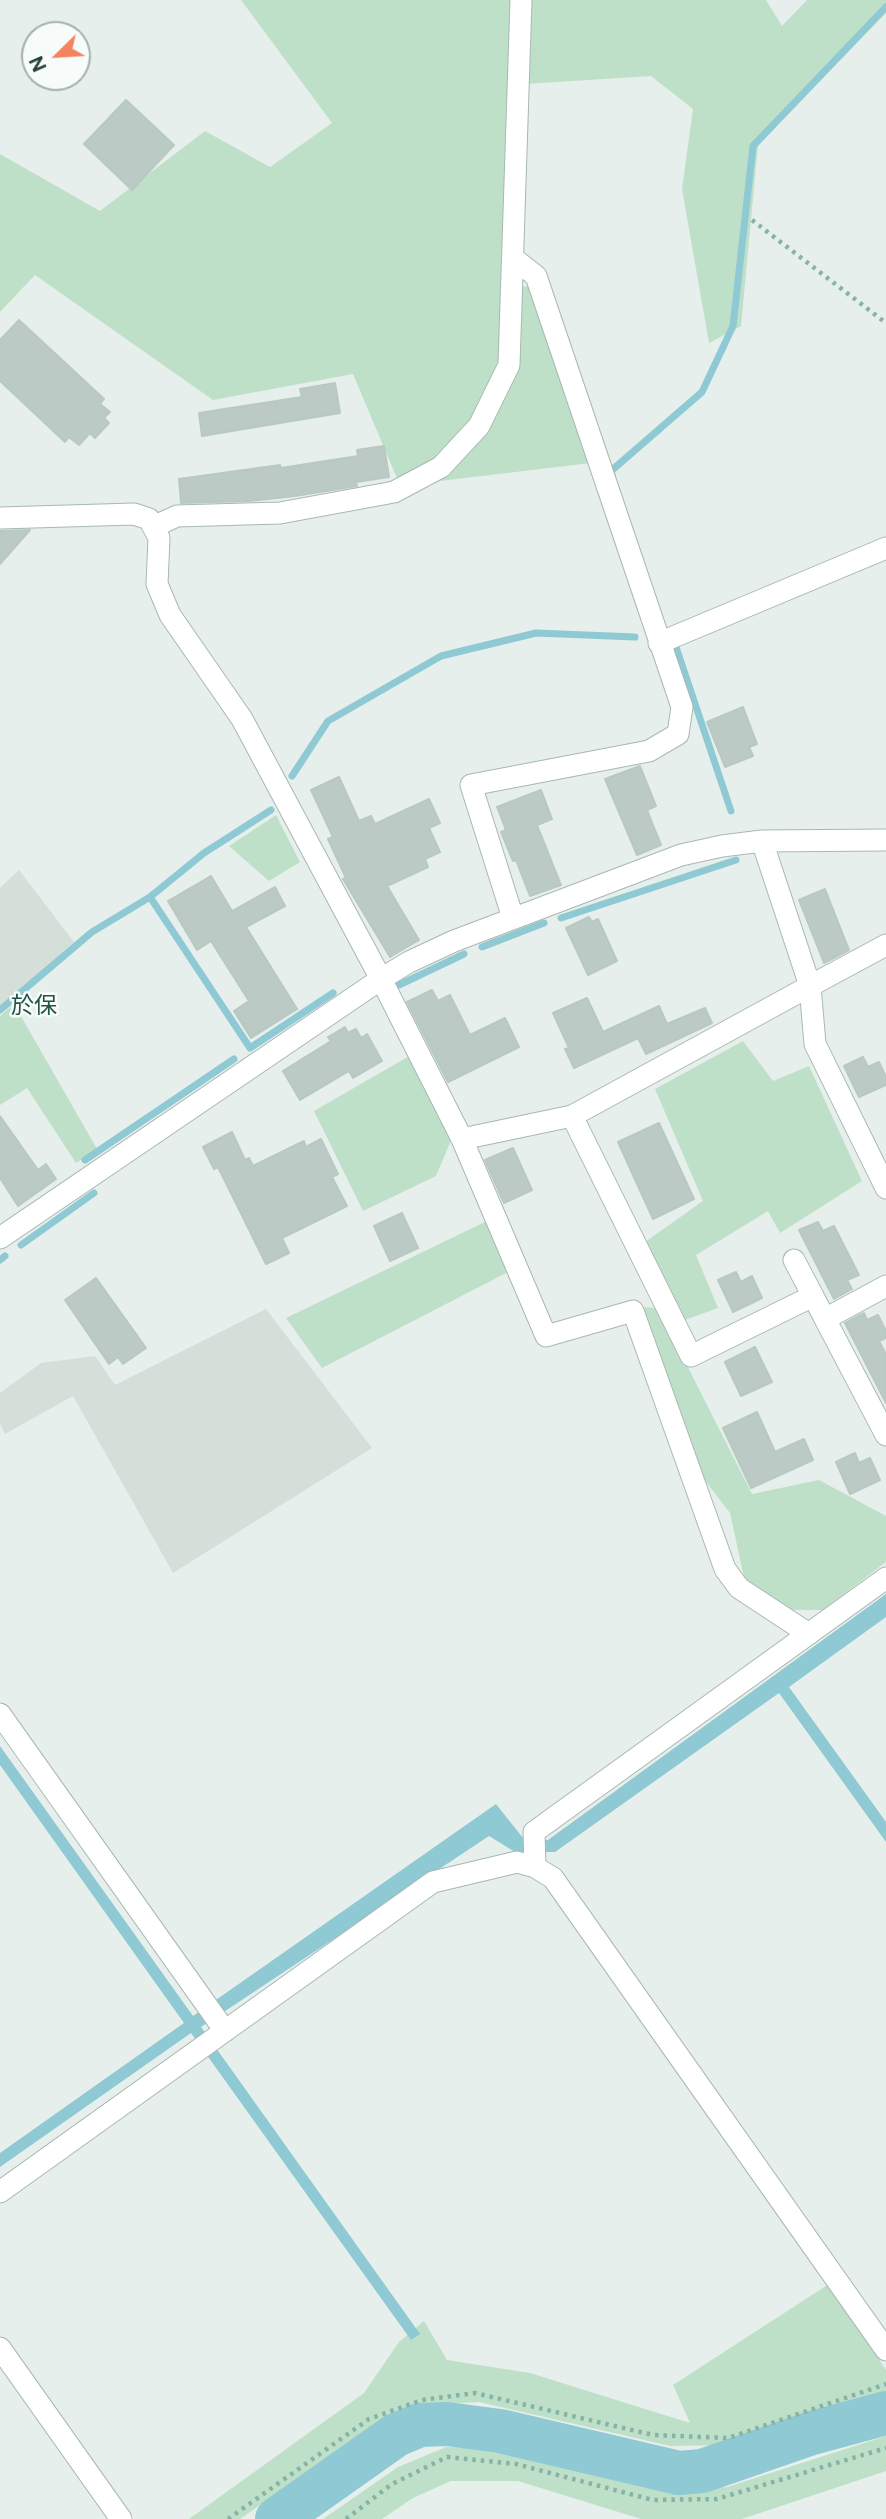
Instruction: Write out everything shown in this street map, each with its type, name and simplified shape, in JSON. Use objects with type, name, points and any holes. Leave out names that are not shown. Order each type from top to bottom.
[{"type":"street","points":[[155,526],[177,516],[280,513],[394,492],[441,467],[479,426],[509,365],[521,0]]},
{"type":"street","points":[[513,258],[536,276],[682,707],[678,734],[649,751],[471,785],[513,918]]},
{"type":"street","points":[[0,519],[134,514],[149,519],[155,526],[159,538],[157,584],[170,615],[242,719],[381,979],[462,1139],[546,1336],[633,1311],[725,1569],[739,1588],[809,1634]]},
{"type":"street","points":[[659,643],[886,548]]},
{"type":"street","points":[[0,1238],[381,979],[443,946],[681,855],[762,841],[886,840]]},
{"type":"street","points":[[762,841],[810,986],[816,1044],[886,1188]]},
{"type":"street","points":[[462,1139],[572,1116],[886,945]]},
{"type":"street","points":[[572,1116],[691,1356],[813,1296]]},
{"type":"street","points":[[794,1260],[886,1435]]},
{"type":"street","points":[[825,1319],[886,1286]]},
{"type":"street","points":[[535,1867],[534,1832],[886,1578]]},
{"type":"street","points":[[0,1714],[212,2029]]},
{"type":"street","points":[[0,2192],[212,2029],[433,1882],[517,1862],[535,1867],[552,1878],[886,2350]]},
{"type":"street","points":[[0,2348],[121,2519]]},
{"type":"path","points":[[752,220],[886,323]]},
{"type":"path","points":[[228,2519],[369,2419],[422,2400],[475,2393],[653,2434],[728,2438],[886,2384]]},
{"type":"path","points":[[346,2519],[392,2484],[447,2457],[516,2464],[653,2500],[705,2500],[717,2499],[886,2448]]},
{"type":"shaded area","points":[[19,870],[74,942],[0,1011],[0,888]]},
{"type":"shaded area","points":[[266,1309],[372,1448],[173,1573],[73,1396],[5,1434],[0,1424],[0,1393],[41,1363],[95,1356],[115,1385]]},
{"type":"green space","points":[[241,0],[512,0],[499,365],[471,424],[437,459],[399,483],[353,374],[213,400],[35,275],[0,312],[0,154],[100,211],[205,131],[270,167],[332,123]]},
{"type":"green space","points":[[527,0],[766,0],[782,26],[807,0],[886,0],[886,13],[758,145],[741,326],[709,343],[682,189],[693,109],[651,76],[525,84]]},
{"type":"green space","points":[[530,286],[591,463],[440,481],[484,429],[520,287]]},
{"type":"green space","points":[[276,815],[300,862],[269,881],[229,846]]},
{"type":"green space","points":[[14,1004],[97,1149],[76,1163],[27,1088],[0,1105],[0,1016]]},
{"type":"green space","points":[[743,1041],[773,1081],[809,1066],[862,1181],[780,1233],[768,1211],[696,1255],[718,1308],[679,1322],[645,1242],[703,1201],[655,1089]]},
{"type":"green space","points":[[411,1055],[452,1138],[436,1176],[363,1211],[314,1111]]},
{"type":"green space","points":[[489,1220],[510,1271],[322,1368],[286,1318]]},
{"type":"green space","points":[[642,1307],[658,1308],[752,1494],[819,1480],[886,1516],[886,1562],[823,1610],[785,1610],[745,1582],[730,1513],[696,1469]]},
{"type":"green space","points":[[829,2284],[886,2370],[886,2392],[732,2445],[670,2446],[479,2402],[422,2405],[373,2427],[240,2519],[189,2519],[364,2393],[399,2342],[424,2321],[447,2360],[530,2373],[690,2423],[673,2385]]},
{"type":"green space","points":[[886,2436],[886,2471],[742,2519],[641,2519],[518,2481],[451,2481],[413,2498],[382,2519],[323,2519],[398,2467],[446,2447],[518,2450],[663,2491],[727,2487]]},
{"type":"water","points":[[886,1594],[886,1617],[789,1687],[886,1822],[886,1842],[779,1693],[555,1852],[515,1852],[489,1836],[201,2027],[420,2334],[411,2340],[191,2033],[0,2167],[0,2153],[184,2023],[0,1765],[0,1746],[193,2016],[496,1804],[523,1838],[548,1840]]},
{"type":"building","points":[[126,100],[174,145],[132,190],[84,144]]},
{"type":"building","points":[[19,320],[104,399],[100,404],[110,412],[104,418],[109,423],[95,438],[90,433],[79,445],[69,437],[65,442],[0,381],[0,340]]},
{"type":"building","points":[[335,383],[340,413],[202,436],[199,413],[302,397],[300,389]]},
{"type":"building","points":[[384,446],[389,477],[356,482],[357,486],[249,501],[181,503],[179,479],[358,456],[357,450]]},
{"type":"building","points":[[30,530],[0,564],[0,531]]},
{"type":"building","points":[[743,707],[757,744],[749,747],[753,756],[725,767],[707,722]]},
{"type":"building","points":[[640,766],[656,806],[647,810],[661,845],[637,855],[605,779]]},
{"type":"building","points":[[339,777],[359,821],[371,816],[375,824],[429,799],[440,823],[429,828],[440,852],[425,859],[428,867],[387,886],[419,940],[390,957],[343,879],[346,878],[328,839],[333,837],[311,790]]},
{"type":"building","points":[[541,790],[552,819],[537,825],[561,885],[530,896],[516,860],[513,861],[501,832],[506,830],[497,807]]},
{"type":"building","points":[[211,876],[232,911],[275,887],[285,906],[246,927],[297,1009],[251,1038],[234,1011],[249,1001],[211,941],[197,950],[168,901]]},
{"type":"building","points":[[825,889],[849,950],[824,963],[799,900]]},
{"type":"building","points":[[589,917],[592,922],[598,919],[617,961],[588,975],[566,928]]},
{"type":"building","points":[[432,990],[438,1001],[450,995],[470,1035],[505,1018],[519,1047],[448,1082],[407,1002]]},
{"type":"building","points":[[587,998],[603,1032],[659,1006],[667,1024],[705,1008],[712,1023],[646,1054],[638,1038],[574,1068],[565,1049],[569,1048],[553,1013]]},
{"type":"building","points":[[345,1027],[348,1033],[356,1029],[361,1038],[367,1034],[382,1061],[353,1078],[349,1071],[300,1100],[283,1071],[331,1041],[328,1037]]},
{"type":"building","points":[[863,1057],[868,1067],[879,1062],[886,1077],[886,1085],[859,1097],[844,1066]]},
{"type":"building","points":[[0,1116],[38,1170],[46,1164],[56,1179],[18,1206],[0,1178]]},
{"type":"building","points":[[659,1123],[694,1199],[653,1219],[618,1142]]},
{"type":"building","points":[[232,1132],[245,1160],[249,1158],[253,1166],[304,1141],[306,1147],[321,1139],[338,1174],[332,1177],[347,1206],[282,1238],[289,1253],[266,1264],[218,1167],[214,1169],[203,1147]]},
{"type":"building","points":[[513,1148],[532,1190],[504,1203],[485,1160]]},
{"type":"building","points":[[402,1213],[418,1248],[390,1261],[374,1226]]},
{"type":"building","points":[[818,1222],[823,1231],[834,1226],[859,1275],[847,1280],[852,1289],[834,1299],[799,1230]]},
{"type":"building","points":[[736,1272],[741,1282],[752,1276],[762,1298],[733,1312],[718,1280]]},
{"type":"building","points":[[96,1278],[146,1348],[123,1364],[118,1357],[109,1364],[65,1300]]},
{"type":"building","points":[[864,1313],[867,1320],[878,1315],[886,1331],[886,1338],[879,1341],[886,1354],[886,1403],[845,1323]]},
{"type":"building","points":[[755,1347],[772,1382],[741,1396],[725,1362]]},
{"type":"building","points":[[757,1412],[775,1452],[804,1439],[813,1460],[751,1488],[723,1428]]},
{"type":"building","points":[[855,1453],[859,1463],[870,1458],[880,1480],[850,1494],[836,1462]]},
{"type":"waterway","points":[[612,475],[611,471],[702,392],[733,326],[753,146],[886,7]]},
{"type":"waterway","points":[[292,776],[328,721],[441,656],[536,633],[635,637]]},
{"type":"waterway","points":[[676,647],[731,811]]},
{"type":"waterway","points":[[0,1010],[92,932],[150,897],[204,853],[271,810]]},
{"type":"waterway","points":[[561,918],[736,860]]},
{"type":"waterway","points":[[150,897],[250,1048],[333,993]]},
{"type":"waterway","points":[[482,947],[544,923]]},
{"type":"waterway","points":[[399,985],[464,954]]},
{"type":"waterway","points":[[85,1160],[234,1059]]},
{"type":"waterway","points":[[21,1245],[94,1193]]},
{"type":"waterway","points":[[0,1260],[5,1256]]},
{"type":"waterway","points":[[277,2519],[396,2435],[420,2425],[447,2424],[500,2431],[679,2473],[702,2471],[812,2433],[886,2413]]},
{"type":"district","name":"於保","points":[[34,1006]]}]
